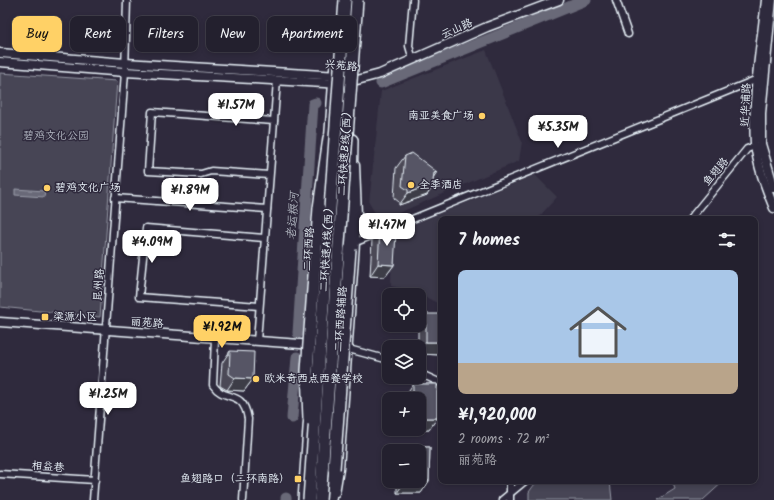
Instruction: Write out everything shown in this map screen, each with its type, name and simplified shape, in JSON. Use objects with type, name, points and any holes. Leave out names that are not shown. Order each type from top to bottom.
[{"type":"highway","name":"二环快速A线(西)","points":[[309,500],[345,0]]},
{"type":"highway","name":"二环快速B线(西)","points":[[320,500],[357,0]]},
{"type":"highway","points":[[309,500],[310,447],[307,371],[319,208],[330,138]]},
{"type":"highway","points":[[330,500],[353,246],[352,140]]},
{"type":"main road","name":"二环西路","points":[[303,500],[340,0]]},
{"type":"main road","points":[[326,500],[342,348],[352,140],[359,79],[362,0]]},
{"type":"street","name":"昆州路","points":[[93,500],[125,63],[127,0]]},
{"type":"street","points":[[413,0],[409,46],[414,60]]},
{"type":"street","name":"云山路","points":[[359,79],[414,60],[487,27],[559,0]]},
{"type":"street","points":[[616,0],[628,34]]},
{"type":"street","name":"近华浦路","points":[[761,78],[766,0]]},
{"type":"street","name":"近华浦路","points":[[772,0],[755,111],[758,144],[765,185],[774,208]]},
{"type":"street","name":"兴苑路","points":[[0,54],[334,79]]},
{"type":"street","name":"兴苑路","points":[[0,62],[124,72],[277,80],[359,79]]},
{"type":"street","points":[[353,246],[761,78]]},
{"type":"street","points":[[257,341],[277,80]]},
{"type":"street","points":[[269,175],[211,171],[201,174],[148,171],[152,112],[274,121]]},
{"type":"street","name":"近华浦路","points":[[758,144],[773,183]]},
{"type":"street","name":"鱼翅路","points":[[692,216],[747,150],[758,144]]},
{"type":"street","points":[[115,198],[267,209]]},
{"type":"street","points":[[259,306],[139,297],[146,228],[264,238]]},
{"type":"street","name":"二环西路辅路","points":[[335,500],[340,469],[342,348],[353,246]]},
{"type":"street","name":"丽苑路","points":[[0,322],[342,348]]},
{"type":"street","points":[[215,339],[213,386],[216,390],[243,403],[248,419],[243,500]]},
{"type":"street","points":[[342,348],[382,358]]},
{"type":"street","points":[[426,376],[438,382]]},
{"type":"street","name":"相益巷","points":[[0,474],[95,480]]},
{"type":"street","points":[[510,484],[510,497]]},
{"type":"street","points":[[502,500],[510,497],[522,484]]},
{"type":"shaded area","points":[[486,50],[522,142],[519,161],[380,221],[369,203],[381,91]]},
{"type":"shaded area","points":[[535,175],[557,197],[540,216],[438,216],[438,303],[426,297],[426,288],[400,288],[391,286],[392,233]]},
{"type":"green space","name":"碧鸡文化公园","points":[[0,73],[117,81],[100,317],[0,307]]},
{"type":"green space","points":[[535,484],[610,484],[612,500],[529,500],[529,492]]},
{"type":"green space","points":[[673,484],[721,484],[703,500],[657,500],[675,489]]},
{"type":"water","points":[[15,189],[45,191],[44,197],[15,195]]},
{"type":"building","points":[[412,153],[437,172],[434,173],[433,181],[435,183],[408,193],[408,190],[402,186],[405,156]]},
{"type":"building","points":[[392,227],[392,233],[396,233],[394,265],[378,264],[380,228]]},
{"type":"building","points":[[426,314],[438,314],[438,342],[426,342]]},
{"type":"building","points":[[230,351],[254,352],[253,379],[235,378],[229,374]]},
{"type":"building","points":[[413,384],[437,384],[437,418],[426,418],[426,392],[413,392]]},
{"type":"building","points":[[426,447],[430,447],[429,481],[426,481]]},
{"type":"waterway","name":"老运粮河","points":[[381,83],[586,0]]},
{"type":"waterway","name":"老运粮河","points":[[298,333],[313,104],[316,103]]},
{"type":"waterway","name":"老运粮河","points":[[292,418],[297,357]]},
{"type":"place","name":"南亚美食广场","points":[[482,116]]},
{"type":"place","name":"全季酒店","points":[[411,185]]},
{"type":"place","name":"碧鸡文化广场","points":[[47,188]]},
{"type":"place","name":"梁源小区","points":[[45,317]]},
{"type":"place","name":"欧米奇西点西餐学校","points":[[256,379]]},
{"type":"place","name":"鱼翅路口（二环南路）","points":[[298,479]]}]
